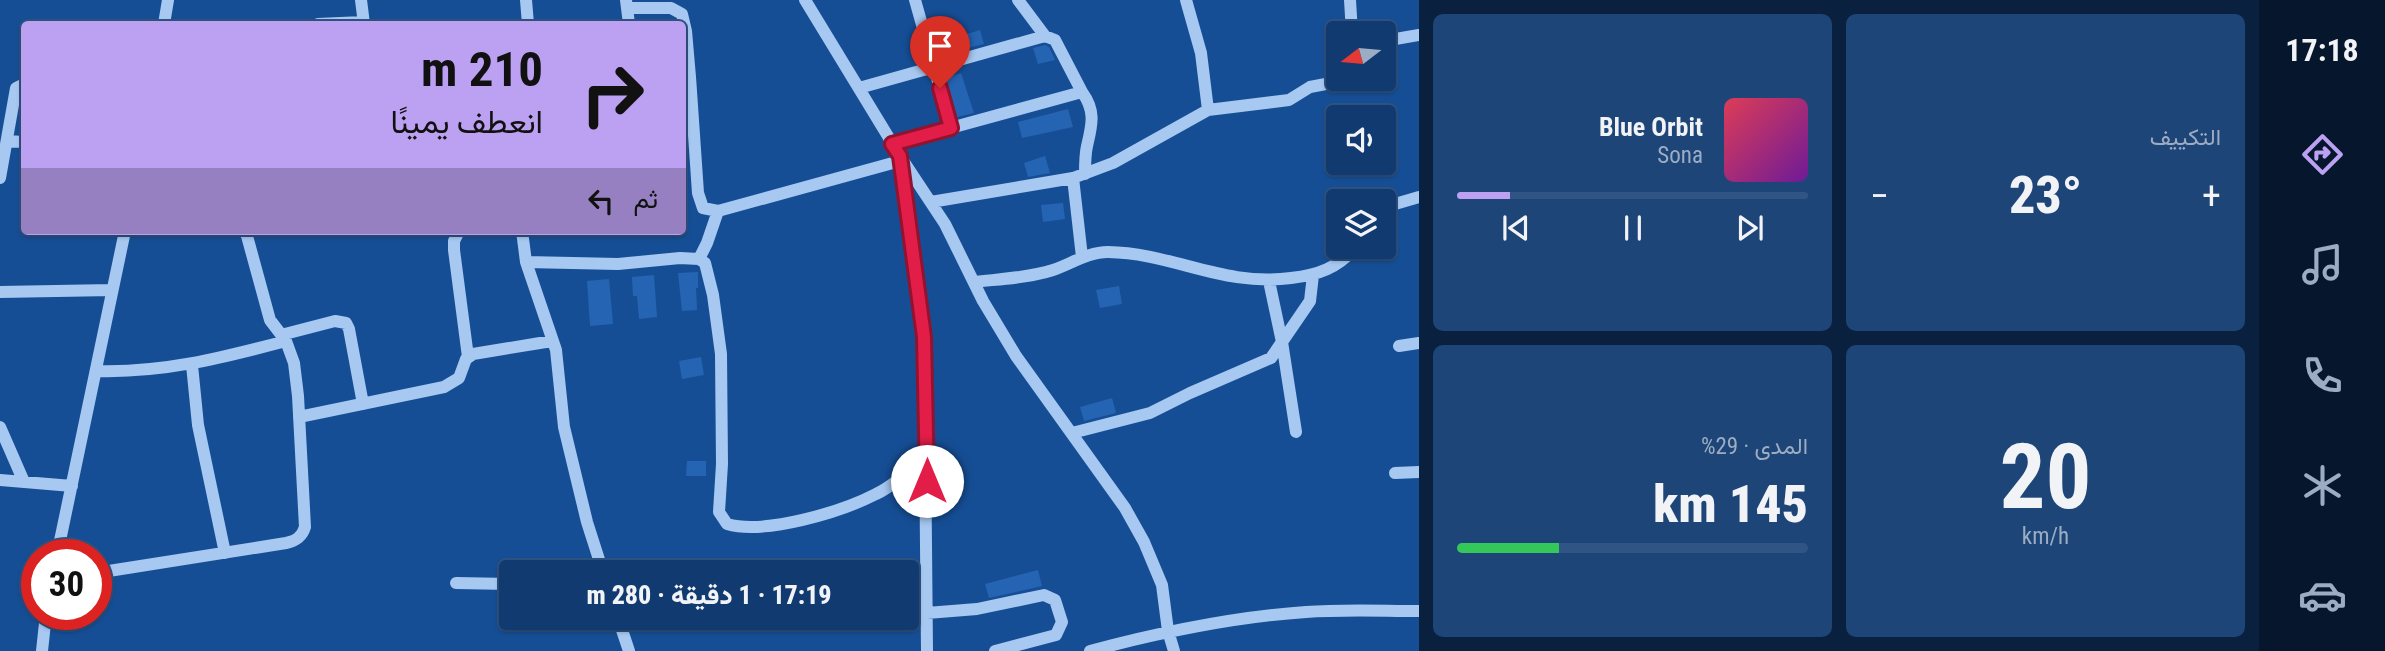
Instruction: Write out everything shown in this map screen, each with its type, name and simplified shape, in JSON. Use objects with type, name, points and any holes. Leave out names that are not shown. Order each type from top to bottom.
[{"type":"street","points":[[163,0],[164,21]]},
{"type":"street","points":[[361,0],[363,21]]},
{"type":"street","points":[[526,0],[528,21]]},
{"type":"street","points":[[804,0],[900,159],[945,224],[1016,356],[1125,508],[1144,542],[1162,585],[1168,631],[1174,651]]},
{"type":"street","points":[[915,0],[951,128]]},
{"type":"street","points":[[1018,0],[1045,36],[1055,40],[1089,102],[1093,124],[1079,176],[1082,257]]},
{"type":"street","points":[[1186,0],[1201,53],[1208,110]]},
{"type":"street","points":[[1350,0],[1351,21]]},
{"type":"street","points":[[626,4],[671,8],[682,14],[684,21]]},
{"type":"street","points":[[686,31],[686,78],[698,193],[703,208],[718,211],[900,159]]},
{"type":"street","points":[[1396,39],[1419,35]]},
{"type":"street","points":[[859,88],[1045,36]]},
{"type":"street","points":[[931,202],[1079,176],[1113,163],[1208,110],[1289,100],[1310,87],[1326,84]]},
{"type":"street","points":[[0,178],[16,88],[21,86]]},
{"type":"street","points":[[892,144],[1082,92]]},
{"type":"street","points":[[7,141],[21,142]]},
{"type":"street","points":[[900,159],[924,337],[928,651]]},
{"type":"street","points":[[1396,204],[1419,197]]},
{"type":"street","points":[[699,259],[718,211]]},
{"type":"street","points":[[60,539],[124,235]]},
{"type":"street","points":[[112,571],[292,542],[306,527],[293,363],[284,338],[270,320],[246,235]]},
{"type":"street","points":[[299,417],[444,387],[459,379],[468,358],[455,260],[454,242],[457,235]]},
{"type":"street","points":[[523,235],[526,262],[558,364],[564,427],[599,560]]},
{"type":"street","points":[[974,282],[1038,274],[1082,257],[1105,252],[1137,254],[1237,278],[1269,281],[1314,275],[1334,267],[1343,259]]},
{"type":"street","points":[[526,262],[618,264],[680,258],[699,259],[705,263],[721,354],[722,464],[719,512],[724,521],[733,526],[778,525],[823,515],[876,494],[900,478],[927,454]]},
{"type":"street","points":[[1072,433],[1150,413],[1271,359],[1310,301],[1314,275]]},
{"type":"street","points":[[1269,281],[1296,432]]},
{"type":"street","points":[[0,292],[112,290]]},
{"type":"street","points":[[96,371],[134,372],[192,365],[335,321],[346,323],[349,329],[363,404]]},
{"type":"street","points":[[468,358],[477,353],[552,341]]},
{"type":"street","points":[[1399,346],[1419,343]]},
{"type":"street","points":[[192,365],[198,425],[225,553]]},
{"type":"street","points":[[0,427],[24,482]]},
{"type":"street","points":[[1395,473],[1419,472]]},
{"type":"street","points":[[0,480],[72,486]]},
{"type":"street","points":[[456,583],[499,584]]},
{"type":"street","points":[[928,613],[977,609],[1044,595],[1055,600],[1062,622],[1056,635],[995,651]]},
{"type":"street","points":[[1090,651],[1189,626],[1308,612],[1419,611]]},
{"type":"street","points":[[42,651],[44,630]]},
{"type":"street","points":[[622,630],[629,651]]},
{"type":"building","points":[[980,30],[984,44],[968,48],[964,35]]},
{"type":"building","points":[[1045,45],[1049,47],[1055,60],[1038,64],[1033,48]]},
{"type":"building","points":[[961,73],[974,113],[957,117],[946,78]]},
{"type":"building","points":[[1068,109],[1073,127],[1022,138],[1018,122]]},
{"type":"building","points":[[1045,156],[1050,173],[1028,177],[1024,163]]},
{"type":"building","points":[[1063,203],[1065,219],[1043,222],[1041,205]]},
{"type":"building","points":[[698,272],[697,310],[682,311],[678,273]]},
{"type":"building","points":[[654,275],[657,317],[639,319],[637,296],[633,296],[632,277]]},
{"type":"building","points":[[609,279],[613,324],[590,326],[587,281]]},
{"type":"building","points":[[1119,286],[1122,304],[1100,308],[1096,290]]},
{"type":"building","points":[[701,357],[704,375],[682,379],[679,361]]},
{"type":"building","points":[[1112,398],[1116,413],[1084,421],[1080,407]]},
{"type":"building","points":[[687,461],[706,461],[706,476],[686,476]]},
{"type":"building","points":[[1038,570],[1042,586],[989,598],[985,584]]},
{"type":"route","points":[[927,481],[924,337],[900,156],[892,144],[951,128],[940,88]]}]
